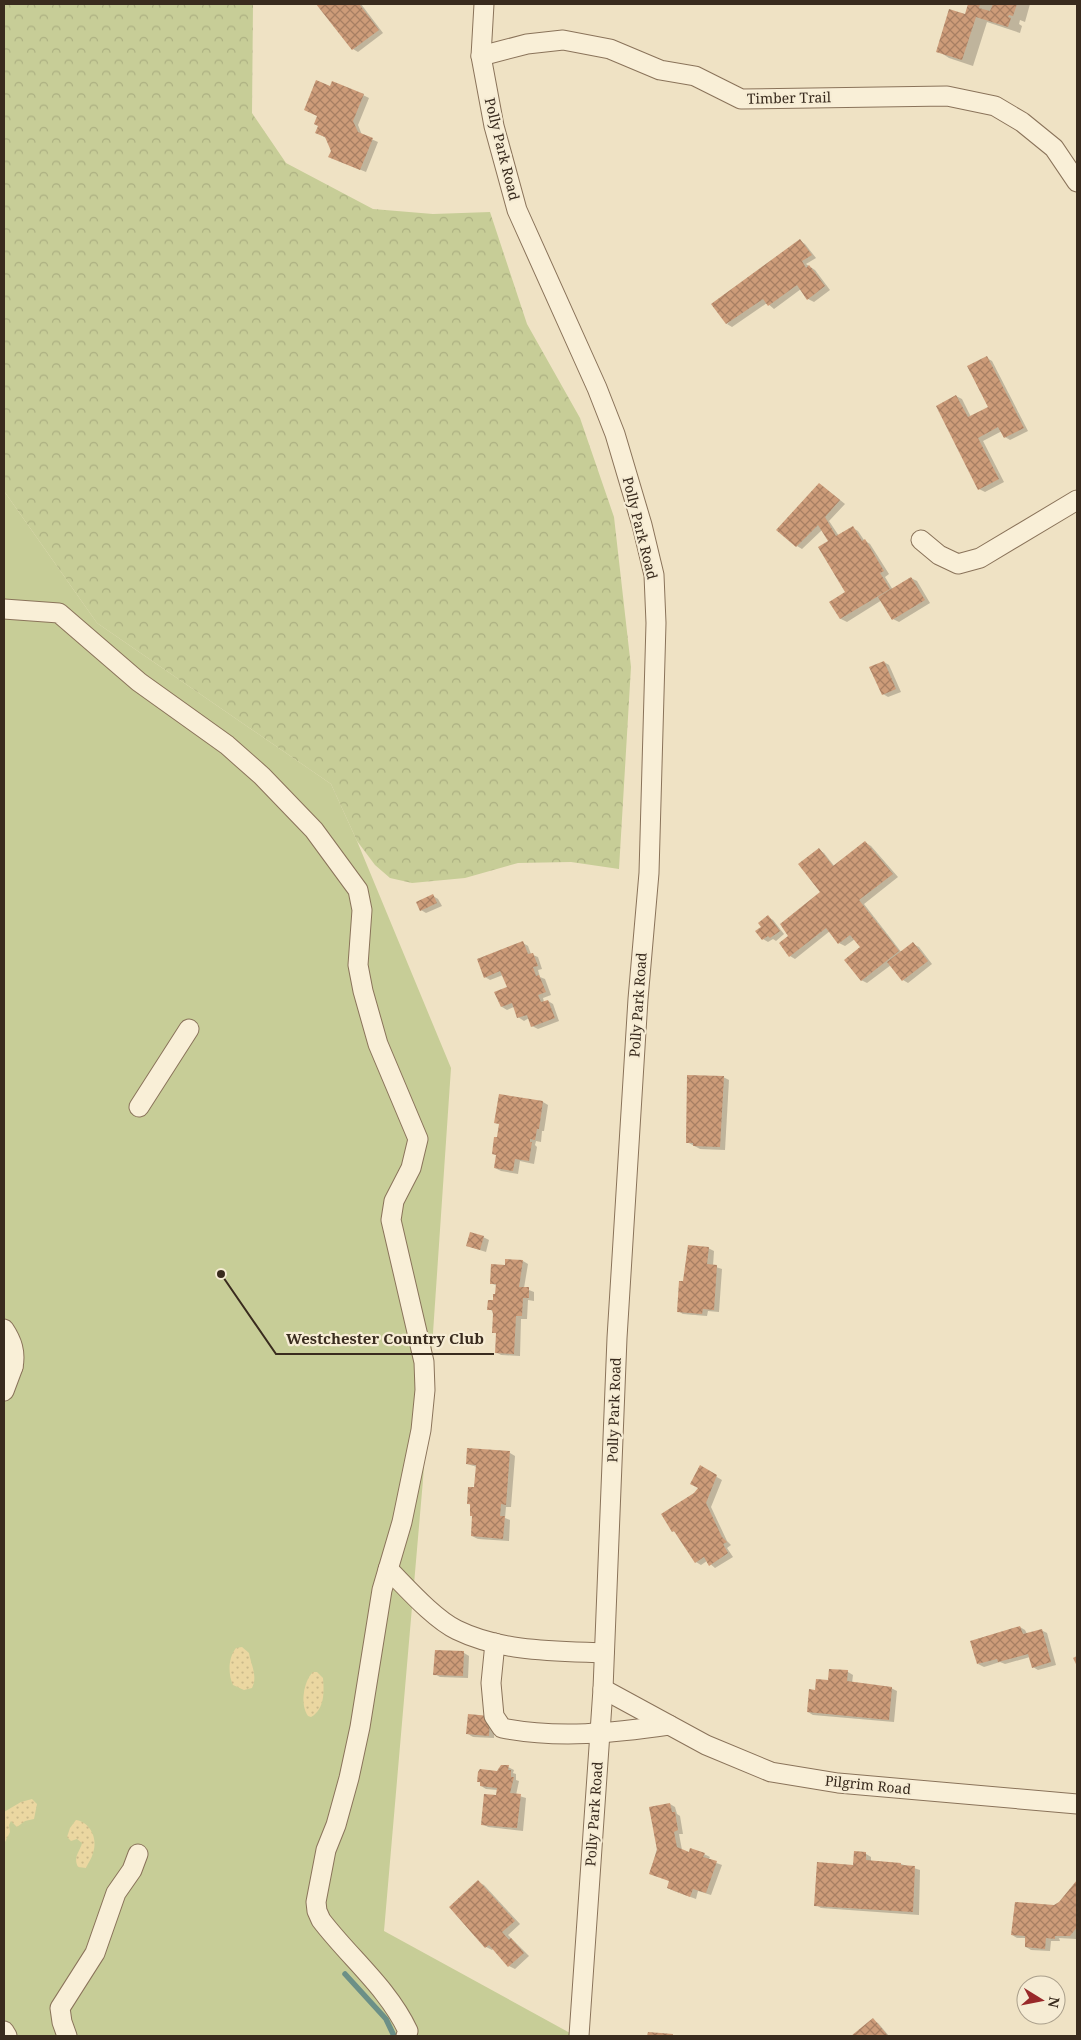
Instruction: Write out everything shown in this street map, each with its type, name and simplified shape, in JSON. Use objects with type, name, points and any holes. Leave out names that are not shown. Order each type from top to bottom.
[{"type":"street","name":"Polly Park Road","points":[[484,4],[481,56],[494,126],[517,210],[615,434],[642,525],[654,575],[656,623],[650,873],[638,999],[617,1338],[603,1689],[579,2036]]},
{"type":"street","name":"Timber Trail","points":[[481,56],[527,44],[562,40],[610,48],[660,70],[695,76],[741,99],[947,96],[995,106],[1022,122],[1054,148],[1077,182]]},
{"type":"street","points":[[921,540],[939,555],[958,564],[980,558],[1077,500]]},
{"type":"street","points":[[4,609],[59,613],[139,682],[227,745],[262,776],[314,830],[358,890],[362,910],[358,965],[363,991],[378,1044],[418,1139],[411,1168],[394,1201],[391,1220],[424,1362],[425,1390],[421,1430],[402,1522],[378,1612],[360,1727],[338,1816],[326,1850],[316,1902],[321,1920],[402,2018],[408,2030],[406,2036]]},
{"type":"street","points":[[139,1106],[190,1028]]},
{"type":"street","points":[[4,1329],[14,1351],[4,1391]]},
{"type":"street","points":[[388,1569],[422,1604],[456,1630],[495,1643],[542,1650],[604,1653]]},
{"type":"street","points":[[495,1643],[491,1683],[494,1716],[502,1728],[523,1732],[600,1734],[669,1725]]},
{"type":"street","name":"Pilgrim Road","points":[[603,1689],[706,1745],[771,1772],[838,1783],[1077,1804]]},
{"type":"street","points":[[67,2036],[60,2008],[95,1953],[116,1893],[132,1870],[138,1854]]},
{"type":"street","points":[[4,2031],[7,2036]]},
{"type":"green space","points":[[4,4],[253,4],[252,113],[286,163],[373,209],[433,214],[490,212],[527,324],[580,418],[614,517],[631,667],[619,869],[571,862],[518,863],[465,878],[412,883],[390,878],[375,865],[357,841],[331,784],[97,623],[4,491]]},
{"type":"green space","points":[[4,491],[97,623],[331,784],[357,841],[451,1068],[423,1480],[384,1931],[570,2033],[569,2036],[4,2036]]},
{"type":"sand","points":[[242,1647],[249,1653],[254,1675],[252,1688],[244,1690],[233,1685],[230,1676],[230,1661],[233,1652],[236,1648]]},
{"type":"sand","points":[[313,1672],[317,1672],[323,1678],[323,1694],[319,1709],[311,1717],[308,1716],[303,1700],[305,1687]]},
{"type":"sand","points":[[32,1799],[37,1804],[34,1819],[25,1821],[17,1827],[11,1821],[9,1825],[10,1832],[4,1844],[4,1812],[21,1802]]},
{"type":"sand","points":[[76,1820],[86,1824],[94,1837],[95,1843],[92,1857],[86,1868],[78,1867],[77,1863],[82,1843],[77,1839],[71,1841],[67,1837],[70,1828]]},
{"type":"building","points":[[316,4],[359,4],[379,30],[352,50]]},
{"type":"building","points":[[968,4],[980,4],[979,8],[990,11],[993,4],[1017,4],[1013,16],[1009,15],[1008,17],[1011,18],[1008,27],[976,17],[962,60],[936,52],[949,9],[965,14]]},
{"type":"building","points":[[316,80],[330,86],[332,81],[364,94],[353,121],[358,132],[373,138],[360,170],[328,157],[331,151],[325,137],[315,133],[318,126],[314,124],[317,116],[304,110]]},
{"type":"building","points":[[800,239],[812,255],[802,261],[806,268],[809,265],[825,286],[807,300],[797,285],[768,306],[763,299],[726,324],[711,304]]},
{"type":"building","points":[[987,356],[1024,428],[1004,438],[998,427],[978,438],[999,479],[978,490],[936,406],[956,395],[968,417],[988,407],[967,366]]},
{"type":"building","points":[[819,483],[840,500],[825,517],[836,536],[853,526],[862,541],[865,539],[884,571],[880,573],[890,589],[840,619],[829,602],[845,592],[818,547],[828,541],[818,525],[796,547],[776,530]]},
{"type":"building","points":[[911,577],[925,600],[892,620],[878,597]]},
{"type":"building","points":[[884,661],[896,689],[882,695],[869,667]]},
{"type":"building","points":[[865,841],[893,874],[859,900],[899,951],[861,981],[844,960],[860,947],[850,935],[838,944],[826,928],[789,957],[779,943],[788,936],[780,924],[820,892],[798,864],[819,848],[833,866]]},
{"type":"building","points":[[433,894],[437,903],[420,911],[416,902]]},
{"type":"building","points":[[768,915],[780,931],[770,938],[768,936],[762,940],[755,931],[761,927],[758,923]]},
{"type":"building","points":[[523,941],[528,954],[533,953],[538,966],[533,967],[536,976],[539,975],[546,992],[538,995],[541,1002],[548,1000],[555,1018],[531,1027],[527,1015],[517,1018],[512,1003],[501,1007],[494,992],[507,987],[500,971],[484,978],[477,959]]},
{"type":"building","points":[[913,942],[928,961],[902,981],[887,962]]},
{"type":"building","points":[[687,1075],[724,1076],[720,1147],[693,1146],[693,1143],[686,1143]]},
{"type":"building","points":[[499,1094],[543,1101],[539,1129],[537,1129],[535,1140],[530,1139],[530,1142],[532,1142],[529,1161],[515,1159],[513,1171],[494,1168],[496,1155],[492,1154],[494,1137],[497,1137],[499,1124],[494,1123]]},
{"type":"building","points":[[470,1232],[484,1236],[480,1250],[466,1246]]},
{"type":"building","points":[[688,1245],[709,1247],[707,1264],[717,1265],[714,1310],[703,1309],[702,1314],[677,1312],[679,1281],[683,1281]]},
{"type":"building","points":[[505,1259],[523,1260],[519,1287],[529,1287],[529,1298],[523,1298],[522,1316],[516,1316],[514,1354],[495,1353],[496,1333],[492,1333],[493,1314],[492,1310],[487,1310],[488,1300],[493,1300],[496,1284],[490,1284],[491,1264],[505,1265]]},
{"type":"building","points":[[467,1448],[510,1451],[506,1505],[501,1504],[500,1516],[505,1516],[503,1539],[471,1536],[472,1516],[470,1516],[470,1504],[467,1504],[468,1487],[474,1487],[476,1465],[466,1464]]},
{"type":"building","points":[[700,1465],[717,1475],[706,1503],[722,1537],[727,1542],[723,1544],[728,1553],[709,1566],[704,1557],[695,1563],[661,1514],[694,1493],[698,1488],[690,1484]]},
{"type":"building","points":[[1020,1626],[1023,1634],[1042,1629],[1051,1662],[1032,1668],[1028,1654],[998,1662],[997,1659],[977,1664],[970,1641]]},
{"type":"building","points":[[435,1650],[464,1651],[463,1676],[433,1675]]},
{"type":"building","points":[[1077,1656],[1077,1666],[1073,1658]]},
{"type":"building","points":[[829,1669],[848,1670],[847,1681],[892,1687],[889,1720],[807,1712],[809,1689],[815,1690],[816,1679],[828,1680]]},
{"type":"building","points":[[468,1714],[490,1716],[489,1736],[466,1734]]},
{"type":"building","points":[[501,1765],[509,1765],[508,1770],[511,1770],[511,1777],[514,1777],[510,1793],[521,1794],[517,1828],[481,1825],[484,1794],[496,1795],[497,1788],[480,1786],[480,1782],[477,1782],[478,1772],[480,1769],[497,1771]]},
{"type":"building","points":[[670,1803],[672,1812],[675,1812],[678,1830],[674,1832],[677,1847],[689,1852],[690,1848],[705,1853],[703,1857],[717,1861],[706,1893],[693,1889],[690,1897],[667,1888],[669,1881],[649,1874],[657,1850],[649,1807]]},
{"type":"building","points":[[854,1851],[866,1852],[866,1860],[915,1866],[913,1912],[814,1906],[817,1862],[853,1865]]},
{"type":"building","points":[[478,1880],[515,1921],[502,1932],[509,1940],[511,1938],[524,1953],[508,1967],[489,1945],[485,1948],[449,1907]]},
{"type":"building","points":[[1077,1880],[1077,1927],[1070,1936],[1055,1936],[1055,1939],[1046,1938],[1045,1949],[1025,1947],[1025,1936],[1011,1935],[1015,1902],[1054,1905],[1059,1902]]},
{"type":"building","points":[[873,2018],[888,2036],[851,2036]]},
{"type":"building","points":[[648,2032],[673,2034],[673,2036],[647,2036]]},
{"type":"waterway","points":[[345,1974],[386,2019],[394,2036]]},
{"type":"place","name":"Westchester Country Club","points":[[221,1274]]}]
